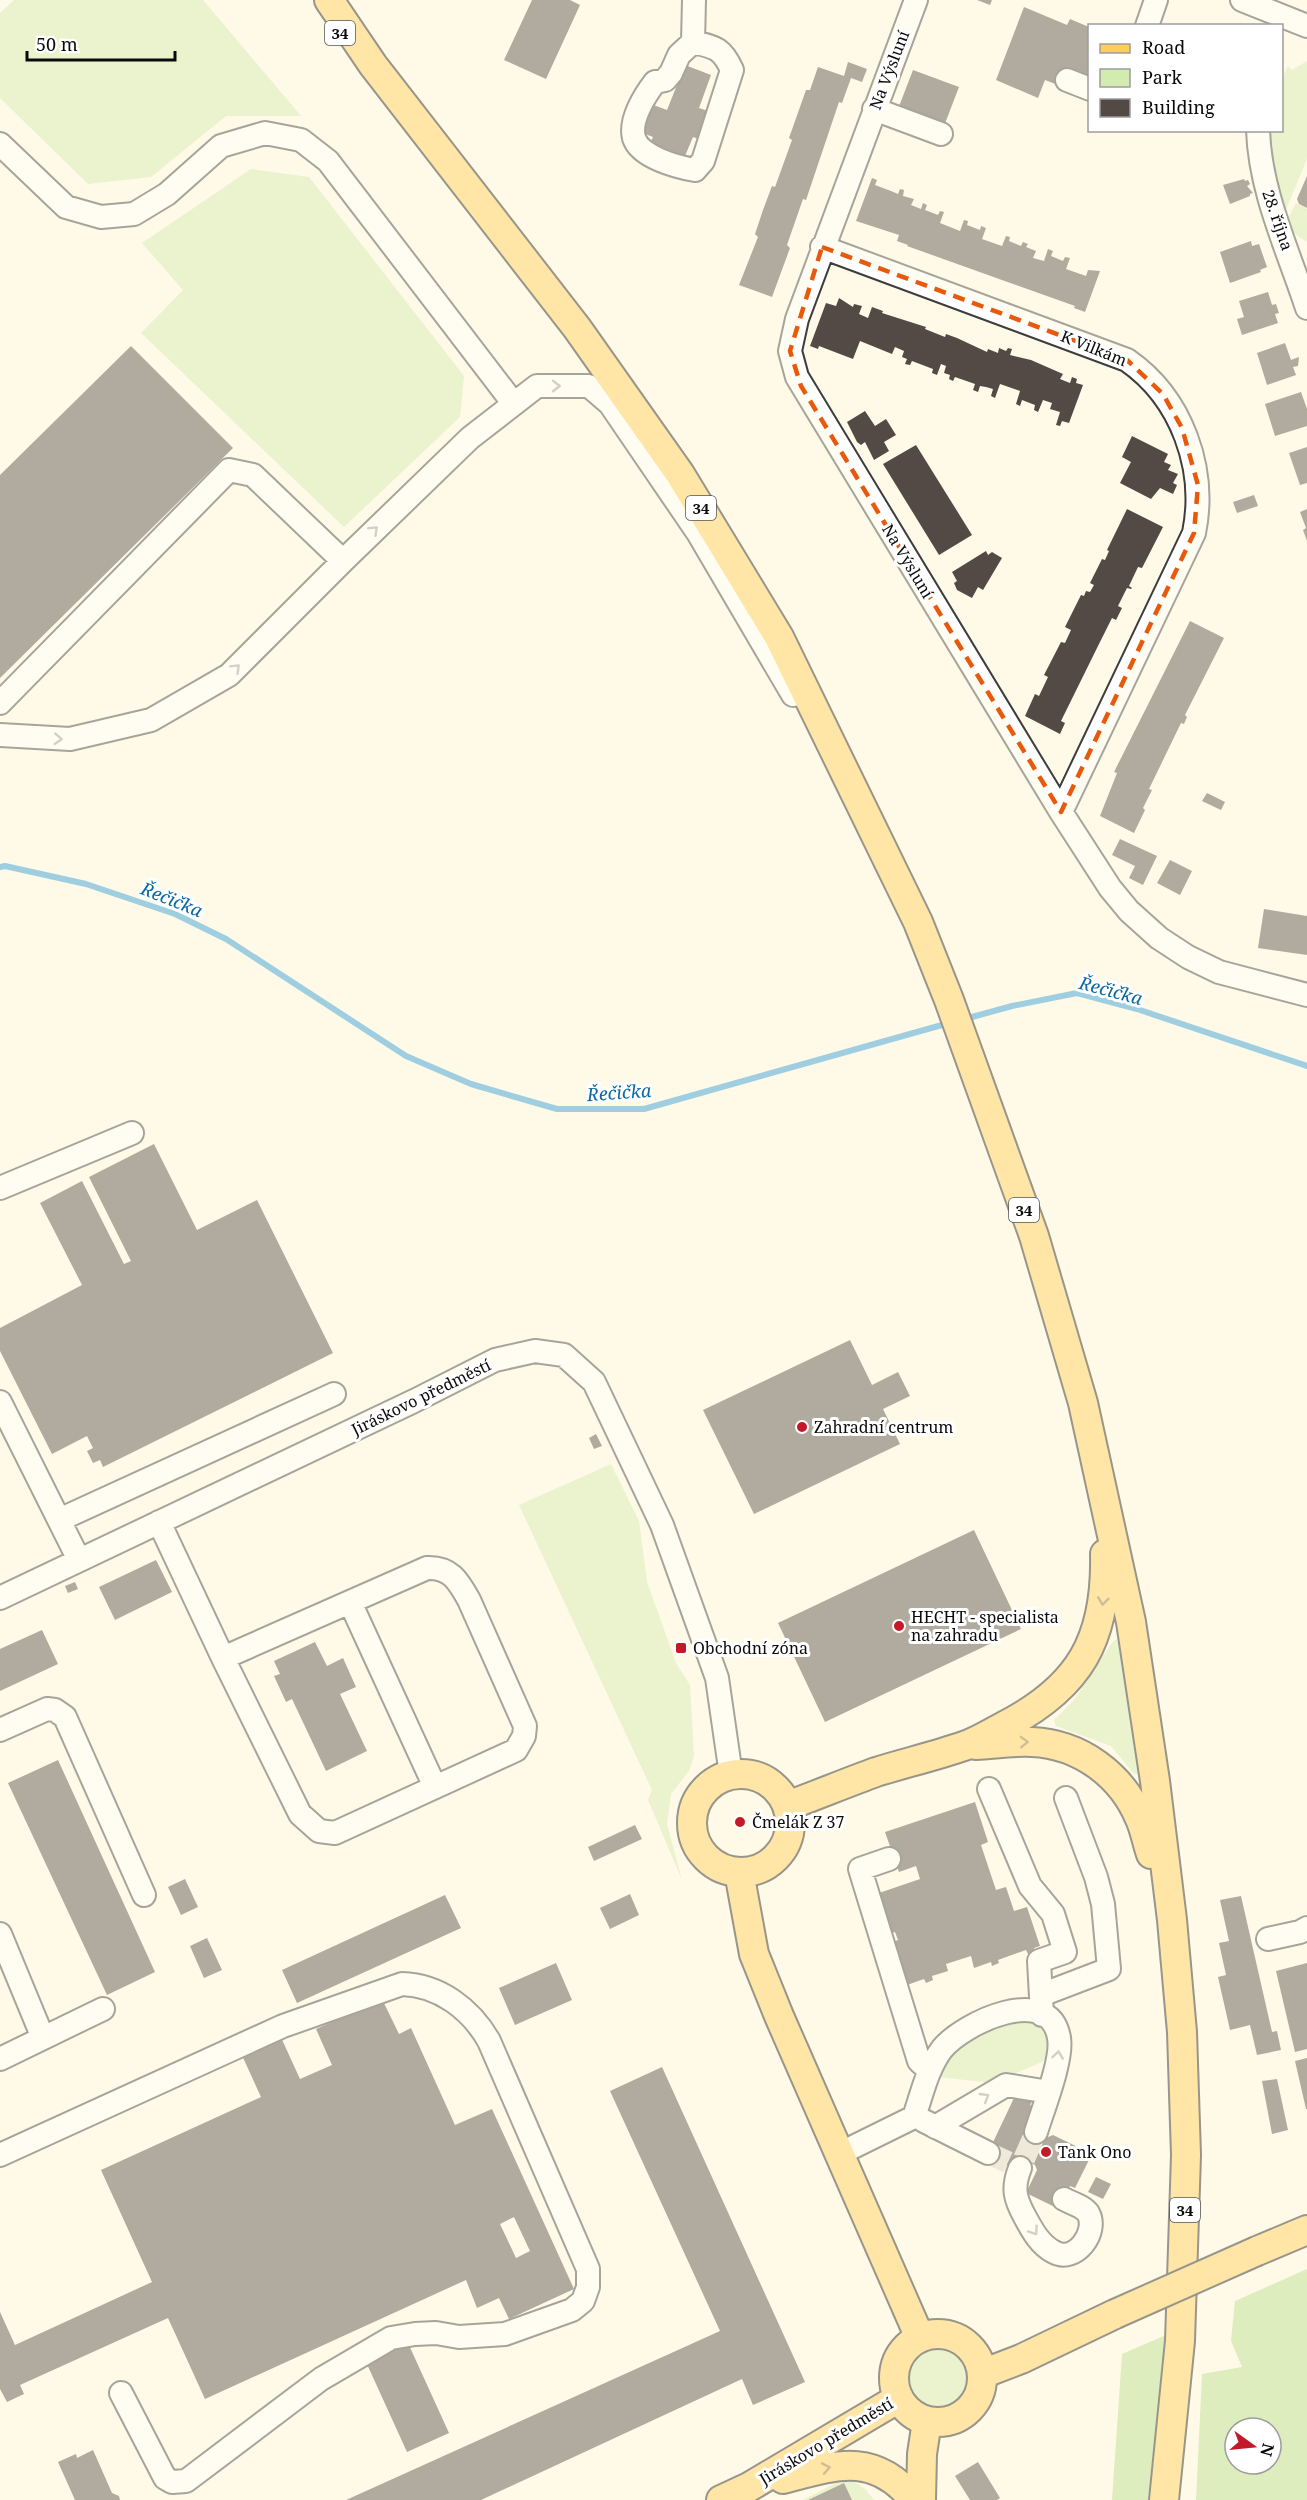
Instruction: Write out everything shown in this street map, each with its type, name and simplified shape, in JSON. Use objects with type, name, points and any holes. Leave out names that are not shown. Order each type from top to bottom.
[{"type":"main road","name":"34","points":[[307,0],[373,65]]},
{"type":"main road","name":"34","points":[[329,0],[373,65],[577,328],[680,474],[779,637],[918,922],[949,1000],[1034,1236],[1083,1403],[1131,1622],[1155,1781],[1172,1920],[1182,2042],[1186,2155],[1180,2342],[1164,2500]]},
{"type":"main road","points":[[787,1806],[877,1772],[965,1746],[1032,1711],[1072,1674],[1086,1656],[1102,1612],[1105,1585],[1101,1480]]},
{"type":"main road","points":[[965,1746],[1032,1742],[1053,1744],[1071,1750],[1101,1766],[1115,1780],[1140,1818],[1172,1920]]},
{"type":"main road","points":[[746,1774],[761,1778],[774,1786],[787,1806],[790,1827],[787,1841],[779,1854],[761,1868],[740,1872],[724,1869],[710,1862],[700,1850],[694,1835],[692,1820],[696,1804],[704,1791],[716,1781],[731,1775],[746,1774]]},
{"type":"main road","points":[[740,1872],[754,1954],[778,2016],[841,2153],[921,2338]]},
{"type":"main road","points":[[982,2374],[1021,2359],[1115,2314],[1307,2230]]},
{"type":"main road","points":[[934,2334],[948,2335],[960,2340],[971,2349],[982,2374],[978,2398],[971,2408],[951,2420],[927,2421],[916,2416],[899,2398],[895,2384],[895,2370],[908,2346],[921,2338],[934,2334]]},
{"type":"main road","name":"Jiráskovo předměstí","points":[[721,2500],[749,2487],[899,2398]]},
{"type":"main road","points":[[921,2500],[922,2454],[927,2421]]},
{"type":"main road","points":[[749,2487],[831,2466],[869,2466],[888,2475],[914,2500]]},
{"type":"street","points":[[693,42],[712,46],[725,54],[732,70],[703,161],[694,170],[679,168],[658,159],[643,150],[634,139],[634,126],[645,96],[655,82],[665,80],[671,73],[679,55],[693,42],[694,0]]},
{"type":"street","name":"Na Výsluní","points":[[916,0],[822,247],[792,336],[790,351],[797,377],[978,666],[1061,812],[1110,888],[1129,911],[1162,933],[1188,957],[1220,972],[1307,996]]},
{"type":"street","points":[[1148,24],[1156,0]]},
{"type":"street","points":[[1242,0],[1292,27]]},
{"type":"street","points":[[1067,80],[1088,89]]},
{"type":"street","points":[[874,109],[941,134]]},
{"type":"street","name":"28. října","points":[[1258,132],[1258,152],[1270,205],[1307,308]]},
{"type":"street","points":[[0,144],[66,207],[101,217],[134,214],[167,194],[221,146],[265,133],[301,140],[328,161],[514,404]]},
{"type":"street","points":[[1286,245],[1307,255]]},
{"type":"street","name":"K Vilkám","points":[[822,247],[1127,360],[1143,371],[1163,394],[1193,453],[1199,511],[1194,533],[1061,812]]},
{"type":"street","points":[[0,735],[70,739],[151,720],[229,675],[470,438],[537,386],[589,386],[610,404],[651,462],[730,586],[828,757],[883,867],[918,922]]},
{"type":"street","points":[[0,703],[229,470],[253,475],[343,561]]},
{"type":"street","points":[[0,1188],[132,1133]]},
{"type":"street","name":"Jiráskovo předměstí","points":[[0,1598],[414,1401],[495,1360],[535,1351],[564,1355],[594,1383],[662,1525],[717,1678],[731,1775]]},
{"type":"street","points":[[59,1520],[334,1394]]},
{"type":"street","points":[[0,1402],[79,1560]]},
{"type":"street","points":[[159,1522],[223,1658],[300,1814],[319,1832],[335,1833],[516,1750],[524,1736],[525,1726],[469,1600],[459,1581],[440,1567],[427,1568],[223,1658]]},
{"type":"street","points":[[350,1602],[435,1787]]},
{"type":"street","points":[[0,1730],[47,1709],[55,1710],[65,1718],[144,1895]]},
{"type":"street","points":[[989,1789],[1030,1886],[1053,1914],[1065,1952],[1039,1961],[1042,2005],[1059,2038],[1058,2057],[1036,2132]]},
{"type":"street","points":[[841,2153],[914,2117],[929,2070],[942,2049],[957,2035],[976,2023],[1013,2010],[1028,2010],[1042,2005],[1109,1969],[1103,1904],[1096,1877],[1066,1798]]},
{"type":"street","points":[[889,1859],[860,1869],[919,2061],[929,2070]]},
{"type":"street","points":[[1268,1939],[1300,1932],[1307,1928]]},
{"type":"street","points":[[0,1934],[43,2038]]},
{"type":"street","points":[[0,2155],[283,2026],[402,1984],[419,1984],[446,1996],[479,2022],[489,2041],[588,2269],[588,2287],[582,2301],[572,2310],[505,2334],[459,2337],[425,2334],[391,2337],[311,2386],[186,2481],[172,2482],[165,2478],[121,2393]]},
{"type":"street","points":[[0,2059],[103,2009]]},
{"type":"street","points":[[935,2127],[1006,2085],[1048,2092]]},
{"type":"street","points":[[914,2117],[988,2153]]},
{"type":"street","points":[[1020,2171],[1015,2200],[1042,2243],[1055,2253],[1066,2256],[1077,2251],[1087,2239],[1090,2223],[1088,2214],[1082,2207],[1064,2199]]},
{"type":"highlighted area","points":[[822,247],[1127,360],[1163,394],[1182,428],[1198,485],[1194,533],[1061,812],[801,386],[790,351]]},
{"type":"green space","points":[[14,0],[203,0],[301,116],[226,116],[151,177],[88,184],[0,98],[0,13]]},
{"type":"green space","points":[[1307,61],[1307,159],[1285,212],[1279,200],[1266,132],[1283,132],[1283,76],[1288,66],[1292,70]]},
{"type":"green space","points":[[251,169],[309,177],[464,376],[460,417],[344,527],[141,333],[183,290],[142,243]]},
{"type":"green space","points":[[1296,203],[1307,209],[1307,242],[1295,234],[1287,220]]},
{"type":"green space","points":[[611,1464],[639,1521],[647,1582],[676,1663],[690,1685],[694,1756],[689,1771],[671,1794],[667,1824],[682,1880],[648,1800],[652,1790],[519,1505]]},
{"type":"green space","points":[[1121,1638],[1141,1774],[1134,1774],[1111,1746],[1056,1726],[1054,1720],[1074,1700],[1113,1641]]},
{"type":"green space","points":[[1022,2018],[1039,2025],[1047,2034],[1049,2049],[1042,2062],[992,2083],[938,2077],[942,2065],[959,2046],[985,2031]]},
{"type":"green space","points":[[1307,2269],[1307,2500],[1196,2500],[1202,2374],[1242,2367],[1231,2341],[1235,2301]]},
{"type":"green space","points":[[1166,2335],[1148,2500],[1112,2500],[1122,2354]]},
{"type":"green space","points":[[933,2349],[945,2349],[960,2357],[968,2372],[968,2384],[960,2399],[945,2407],[933,2407],[918,2399],[910,2384],[910,2372],[918,2357]]},
{"type":"green space","points":[[847,2477],[865,2489],[874,2500],[803,2500]]},
{"type":"building","points":[[532,0],[570,0],[580,5],[546,79],[504,60]]},
{"type":"building","points":[[977,0],[992,0],[990,5]]},
{"type":"building","points":[[1024,7],[1067,25],[1070,19],[1088,27],[1088,83],[1058,85],[1045,80],[1038,98],[996,80]]},
{"type":"building","points":[[848,62],[867,69],[862,82],[851,78],[842,103],[839,102],[806,200],[803,199],[787,245],[790,248],[772,297],[739,285],[758,237],[755,234],[763,210],[772,186],[775,187],[792,140],[789,138],[806,90],[810,90],[818,67],[844,76]]},
{"type":"building","points":[[685,65],[711,75],[699,108],[711,112],[701,140],[693,137],[685,156],[650,143],[653,137],[637,131],[648,103],[667,110]]},
{"type":"building","points":[[913,70],[959,87],[944,126],[898,109]]},
{"type":"building","points":[[1307,176],[1307,208],[1299,204],[1297,199]]},
{"type":"building","points":[[872,178],[877,180],[875,185],[898,194],[900,189],[904,190],[903,196],[914,199],[911,205],[921,209],[923,203],[927,205],[925,210],[938,215],[940,211],[944,212],[940,223],[960,231],[964,220],[968,221],[967,225],[980,230],[981,226],[986,228],[982,239],[1002,246],[1006,236],[1010,237],[1009,241],[1021,246],[1023,242],[1028,244],[1026,247],[1036,251],[1033,258],[1044,261],[1048,249],[1053,251],[1051,256],[1063,261],[1065,257],[1070,258],[1066,269],[1086,276],[1088,270],[1100,271],[1085,312],[1074,308],[1075,306],[907,246],[897,241],[899,235],[856,221]]},
{"type":"building","points":[[1248,180],[1250,184],[1247,186],[1253,193],[1230,204],[1223,185]]},
{"type":"building","points":[[1251,241],[1252,246],[1259,244],[1267,267],[1260,270],[1261,272],[1230,283],[1220,252]]},
{"type":"building","points":[[1268,292],[1272,305],[1276,304],[1279,313],[1275,314],[1278,323],[1242,335],[1237,319],[1244,317],[1239,301]]},
{"type":"building","points":[[839,298],[853,307],[854,304],[862,306],[859,314],[868,318],[872,307],[883,311],[882,313],[926,327],[925,329],[945,337],[946,334],[957,338],[987,352],[988,349],[998,353],[999,348],[1006,351],[1008,348],[1012,349],[1010,355],[1031,360],[1063,374],[1060,379],[1070,383],[1072,377],[1077,379],[1076,383],[1083,385],[1069,423],[1062,421],[1060,426],[1056,425],[1060,412],[1050,409],[1052,403],[1043,400],[1038,412],[1034,410],[1035,405],[1022,400],[1020,406],[1016,404],[1020,391],[1000,384],[995,398],[991,396],[993,389],[980,386],[978,392],[973,390],[975,384],[955,377],[953,381],[949,379],[950,375],[944,373],[946,366],[941,364],[937,375],[932,373],[933,369],[912,361],[910,365],[905,364],[907,359],[902,357],[904,351],[895,347],[892,354],[860,341],[853,359],[819,346],[818,349],[810,346],[826,303],[836,306]]},
{"type":"building","points":[[1285,343],[1291,360],[1299,357],[1298,366],[1293,367],[1296,375],[1267,385],[1257,353]]},
{"type":"building","points":[[131,346],[233,448],[0,678],[0,475]]},
{"type":"building","points":[[1301,392],[1307,409],[1307,426],[1275,436],[1265,404]]},
{"type":"building","points":[[865,411],[875,426],[886,419],[896,435],[884,442],[889,451],[874,460],[865,442],[861,445],[857,442],[847,422]]},
{"type":"building","points":[[1132,436],[1168,454],[1164,462],[1171,465],[1168,470],[1178,474],[1173,483],[1177,485],[1173,494],[1160,488],[1151,499],[1120,483],[1131,462],[1122,457]]},
{"type":"building","points":[[916,445],[972,535],[939,555],[883,464]]},
{"type":"building","points":[[1307,447],[1307,483],[1300,485],[1289,453]]},
{"type":"building","points":[[1254,495],[1258,506],[1237,513],[1233,502]]},
{"type":"building","points":[[1127,509],[1163,527],[1142,568],[1138,567],[1129,586],[1132,588],[1127,588],[1118,606],[1122,608],[1116,620],[1112,618],[1097,648],[1061,721],[1065,723],[1060,734],[1025,716],[1035,694],[1039,696],[1048,677],[1044,675],[1061,642],[1065,643],[1071,630],[1065,627],[1081,595],[1084,596],[1086,591],[1090,592],[1094,585],[1090,583],[1102,559],[1105,560],[1109,551],[1107,550]]},
{"type":"building","points":[[1307,509],[1307,541],[1303,530],[1306,528],[1300,512]]},
{"type":"building","points":[[986,551],[988,555],[992,552],[1002,558],[983,590],[978,587],[972,598],[957,590],[954,583],[957,581],[952,572]]},
{"type":"building","points":[[1190,621],[1224,638],[1185,715],[1187,717],[1184,724],[1181,723],[1149,789],[1152,790],[1134,833],[1100,816],[1117,773],[1114,772]]},
{"type":"building","points":[[1207,793],[1225,802],[1221,810],[1202,801]]},
{"type":"building","points":[[1120,839],[1157,856],[1143,885],[1129,878],[1135,866],[1112,855]]},
{"type":"building","points":[[1170,860],[1192,871],[1180,895],[1157,883]]},
{"type":"building","points":[[1264,909],[1307,916],[1307,955],[1258,948]]},
{"type":"building","points":[[154,1144],[197,1230],[257,1200],[333,1353],[103,1467],[100,1460],[93,1463],[87,1451],[93,1448],[87,1436],[52,1454],[0,1351],[0,1328],[82,1285],[40,1203],[82,1181],[124,1264],[131,1261],[89,1177]]},
{"type":"building","name":"Zahradní centrum","points":[[850,1340],[872,1385],[898,1372],[910,1396],[883,1409],[900,1444],[754,1514],[703,1410]]},
{"type":"building","points":[[596,1434],[602,1446],[594,1449],[589,1438]]},
{"type":"building","name":"HECHT - specialista na zahradu","points":[[974,1530],[1021,1629],[825,1722],[778,1623]]},
{"type":"building","points":[[156,1560],[172,1592],[115,1620],[99,1587]]},
{"type":"building","points":[[75,1582],[78,1589],[68,1593],[65,1586]]},
{"type":"building","points":[[42,1630],[58,1664],[0,1691],[0,1649]]},
{"type":"building","points":[[315,1642],[327,1666],[343,1658],[356,1687],[340,1694],[367,1751],[326,1771],[292,1699],[286,1702],[274,1676],[280,1674],[274,1661]]},
{"type":"building","points":[[58,1760],[155,1972],[107,1995],[8,1783]]},
{"type":"building","points":[[975,1802],[988,1842],[981,1845],[996,1890],[1006,1887],[1014,1911],[1027,1907],[1040,1946],[1034,1948],[1035,1952],[1028,1954],[1026,1950],[998,1960],[999,1963],[992,1966],[991,1962],[974,1968],[971,1956],[946,1964],[948,1971],[932,1976],[933,1980],[926,1983],[924,1979],[907,1985],[893,1942],[898,1940],[885,1917],[879,1893],[920,1879],[916,1866],[899,1872],[885,1832]]},
{"type":"building","points":[[635,1825],[642,1839],[594,1861],[588,1847]]},
{"type":"building","points":[[185,1879],[198,1907],[181,1915],[168,1887]]},
{"type":"building","points":[[630,1894],[639,1915],[610,1929],[600,1908]]},
{"type":"building","points":[[445,1895],[461,1928],[297,2003],[282,1970]]},
{"type":"building","points":[[1241,1896],[1272,2032],[1277,2031],[1281,2050],[1257,2055],[1250,2025],[1230,2030],[1218,1977],[1226,1975],[1219,1943],[1229,1941],[1220,1900]]},
{"type":"building","points":[[207,1938],[222,1970],[204,1978],[190,1946]]},
{"type":"building","points":[[556,1963],[572,2000],[515,2025],[499,1988]]},
{"type":"building","points":[[1307,1963],[1307,2049],[1295,2052],[1276,1971]]},
{"type":"building","points":[[382,1999],[399,2034],[411,2028],[455,2125],[492,2109],[574,2289],[509,2319],[499,2298],[477,2308],[466,2280],[205,2399],[168,2318],[20,2385],[24,2394],[7,2402],[0,2389],[0,2312],[15,2345],[152,2282],[101,2170],[261,2097],[240,2051],[279,2033],[300,2079],[332,2065],[316,2029]],"holes":[[[514,2217],[530,2251],[516,2258],[500,2224]]]},
{"type":"building","points":[[1307,2058],[1307,2109],[1306,2109],[1295,2061]]},
{"type":"building","points":[[662,2067],[805,2382],[753,2405],[742,2379],[481,2500],[346,2500],[720,2331],[610,2091]]},
{"type":"building","points":[[1023,2079],[1040,2087],[1030,2105],[1040,2110],[1032,2129],[1048,2137],[1053,2135],[1092,2154],[1075,2188],[1070,2186],[1059,2209],[1026,2193],[1037,2170],[1035,2165],[1018,2157],[1013,2168],[987,2155]]},
{"type":"building","points":[[1277,2079],[1288,2130],[1272,2134],[1262,2081]]},
{"type":"building","points":[[1096,2177],[1111,2184],[1103,2199],[1088,2192]]},
{"type":"building","points":[[408,2343],[449,2433],[407,2452],[366,2362]]},
{"type":"building","points":[[93,2450],[112,2493],[119,2496],[120,2500],[75,2500],[58,2462],[76,2454],[77,2458]]},
{"type":"building","points":[[978,2462],[1000,2498],[997,2500],[970,2500],[955,2476]]},
{"type":"building","points":[[844,2483],[852,2500],[808,2500]]},
{"type":"waterway","name":"Řečička","points":[[0,867],[5,866],[86,884],[175,914],[226,939],[406,1056],[471,1084],[557,1109],[644,1109],[949,1023]]},
{"type":"waterway","name":"Řečička","points":[[965,1019],[1012,1006],[1077,993],[1137,1009],[1307,1066]]},
{"type":"tunnel","points":[[1024,2159],[1036,2132]]},
{"type":"tunnel","points":[[988,2153],[1014,2165]]},
{"type":"place","name":"Zahradní centrum","points":[[802,1427]]},
{"type":"place","name":"HECHT - specialista na zahradu","points":[[899,1626]]},
{"type":"place","name":"Obchodní zóna","points":[[681,1648]]},
{"type":"place","name":"Čmelák Z 37","points":[[740,1822]]},
{"type":"place","name":"Tank Ono","points":[[1046,2152]]}]
